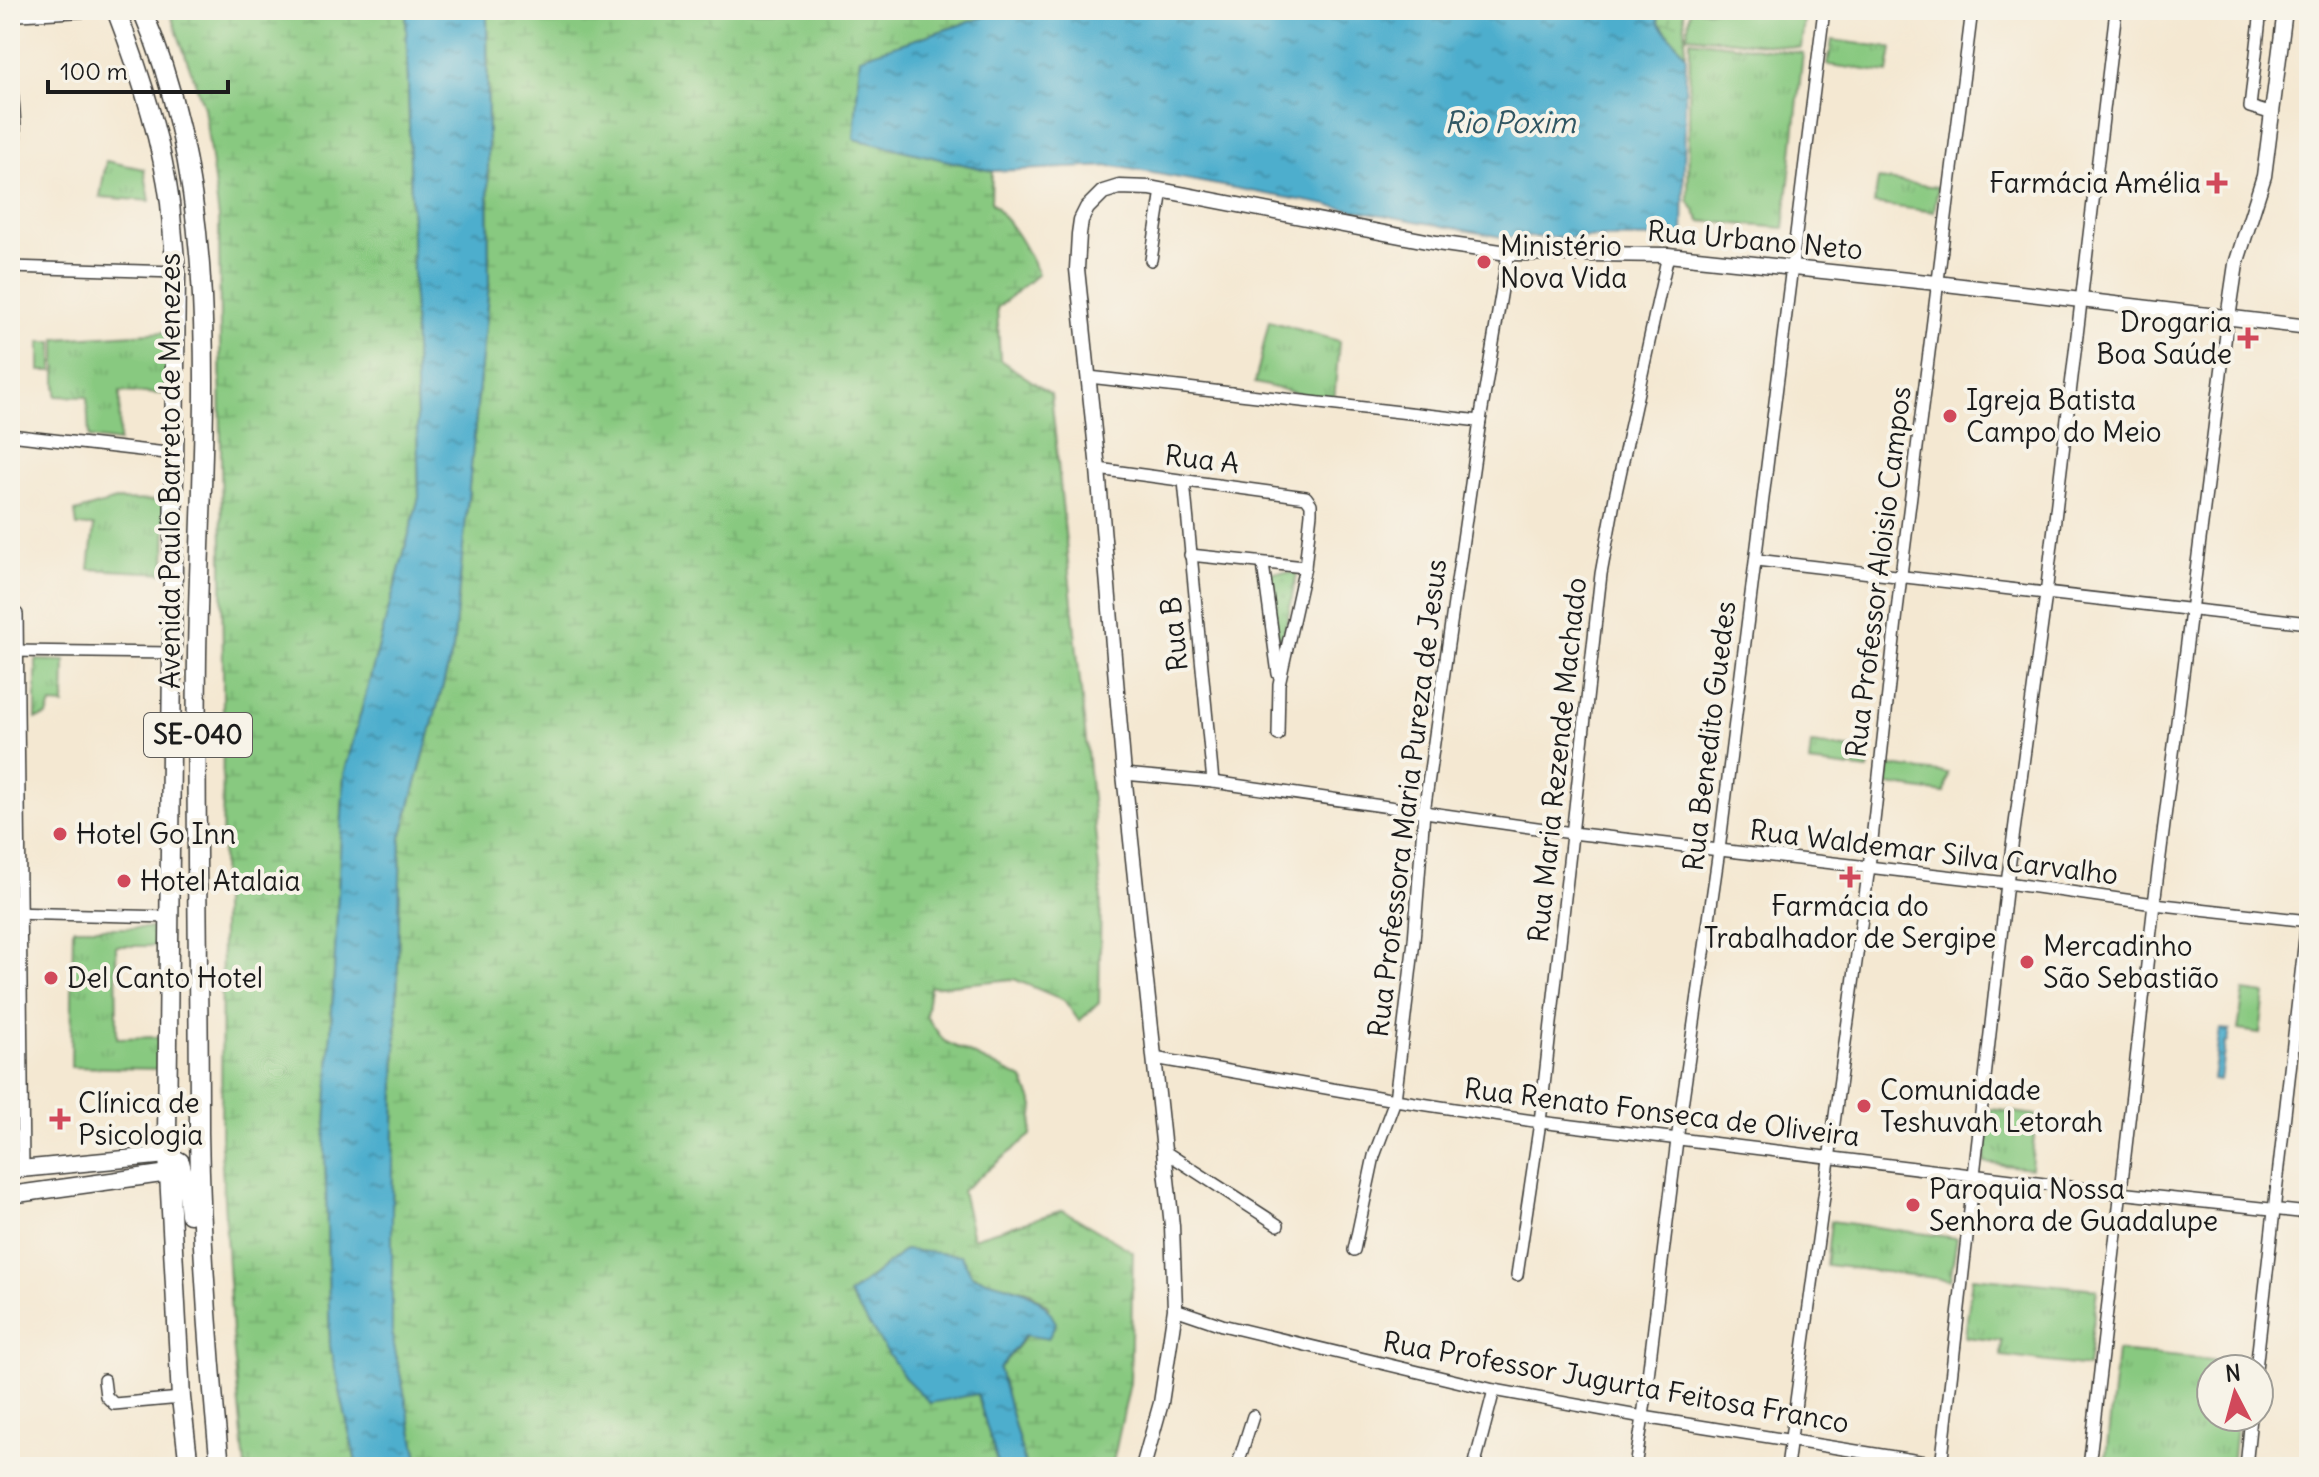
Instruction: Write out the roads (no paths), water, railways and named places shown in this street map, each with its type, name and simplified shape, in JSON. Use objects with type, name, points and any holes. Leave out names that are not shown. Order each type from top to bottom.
[{"type":"main road","name":"Avenida Paulo Barreto de Menezes","points":[[116,10],[138,67],[156,133],[169,201],[176,272],[169,917],[172,1163],[181,1398],[189,1467]]},
{"type":"main road","name":"Avenida Paulo Barreto de Menezes","points":[[142,10],[178,115],[192,187],[202,271],[203,449],[197,655],[199,1133],[213,1395],[220,1467]]},
{"type":"main road","points":[[10,1195],[172,1163],[199,1133]]},
{"type":"main road","points":[[17,1170],[172,1163]]},
{"type":"main road","points":[[172,1163],[188,1194],[201,1352],[213,1395]]},
{"type":"street","points":[[10,14],[83,10]]},
{"type":"street","name":"Rua Benedito Guedes","points":[[1635,1467],[1677,1140],[1719,850],[1824,10]]},
{"type":"street","name":"Rua Professor Aloisio Campos","points":[[1787,1467],[1869,867],[1901,575],[1972,10]]},
{"type":"street","points":[[1941,1466],[2007,883],[2046,594],[2116,10]]},
{"type":"street","points":[[2261,10],[2250,107],[2273,114]]},
{"type":"street","points":[[2089,1467],[2119,1193],[2228,318],[2236,264],[2264,176],[2285,10]]},
{"type":"street","points":[[10,76],[17,139],[10,209]]},
{"type":"street","name":"Rua Urbano Neto","points":[[1089,377],[1077,269],[1081,220],[1087,208],[1103,192],[1119,187],[1162,190],[1437,243],[1508,253],[1668,255],[2309,327]]},
{"type":"street","points":[[1151,260],[1162,190]]},
{"type":"street","name":"Rua Professora Maria Pureza de Jesus","points":[[1354,1250],[1374,1156],[1395,1100],[1414,941],[1424,812],[1480,421],[1508,253]]},
{"type":"street","name":"Rua Maria Rezende Machado","points":[[1517,1275],[1540,1122],[1601,574],[1668,255]]},
{"type":"street","points":[[10,267],[176,272]]},
{"type":"street","points":[[1143,1467],[1161,1403],[1175,1309],[1172,1226],[1124,774],[1089,377],[1480,421]]},
{"type":"street","points":[[10,435],[175,454]]},
{"type":"street","name":"Rua A","points":[[1098,469],[1306,497],[1311,504],[1305,567]]},
{"type":"street","name":"Rua B","points":[[1184,481],[1213,782]]},
{"type":"street","points":[[1190,555],[1305,567],[1279,684]]},
{"type":"street","points":[[1756,560],[2309,623]]},
{"type":"street","points":[[1263,564],[1279,684],[1278,735]]},
{"type":"street","points":[[17,614],[14,651],[17,1170]]},
{"type":"street","points":[[14,651],[173,653]]},
{"type":"street","name":"Rua Waldemar Silva Carvalho","points":[[1124,774],[1213,782],[1572,833],[2308,921]]},
{"type":"street","points":[[2258,1353],[2309,903]]},
{"type":"street","points":[[15,914],[169,917]]},
{"type":"street","name":"Rua Renato Fonseca de Oliveira","points":[[1154,1058],[1540,1122],[2119,1193],[2309,1213]]},
{"type":"street","points":[[1164,1151],[1278,1225]]},
{"type":"street","name":"Rua Professor Jugurta Feitosa Franco","points":[[1175,1309],[1236,1328],[1494,1390],[1957,1467]]},
{"type":"street","points":[[104,1380],[106,1396],[114,1404],[181,1398]]},
{"type":"street","points":[[1474,1467],[1494,1390]]},
{"type":"street","points":[[1237,1467],[1253,1416]]},
{"type":"street","points":[[2246,1467],[2249,1433]]},
{"type":"water","points":[[406,10],[487,10],[489,285],[453,649],[401,838],[392,1336],[420,1467],[357,1467],[330,1346],[325,1149],[344,775],[419,497]]},
{"type":"water","name":"Rio Poxim","points":[[1006,10],[1657,10],[1659,23],[1686,55],[1683,238],[1502,237],[1114,166],[992,171],[854,139],[860,57]]},
{"type":"water","points":[[2220,1029],[2230,1030],[2228,1042],[2225,1043],[2220,1081],[2213,1080]]},
{"type":"water","points":[[905,1250],[961,1255],[972,1276],[1031,1295],[1049,1311],[1056,1323],[1048,1339],[1025,1335],[999,1369],[1026,1467],[999,1467],[977,1394],[930,1403],[905,1378],[849,1295]]},
{"type":"place","name":"Farmácia Amélia","points":[[2217,183]]},
{"type":"place","name":"Ministério Nova Vida","points":[[1484,262]]},
{"type":"place","name":"Drogaria Boa Saúde","points":[[2248,338]]},
{"type":"place","name":"Igreja Batista Campo do Meio","points":[[1950,416]]},
{"type":"place","name":"Hotel Go Inn","points":[[60,834]]},
{"type":"place","name":"Farmácia do Trabalhador de Sergipe","points":[[1850,877]]},
{"type":"place","name":"Hotel Atalaia","points":[[124,881]]},
{"type":"place","name":"Mercadinho São Sebastião","points":[[2027,962]]},
{"type":"place","name":"Del Canto Hotel","points":[[51,978]]},
{"type":"place","name":"Comunidade Teshuvah Letorah","points":[[1864,1106]]},
{"type":"place","name":"Clínica de Psicologia","points":[[60,1119]]},
{"type":"place","name":"Paroquia Nossa Senhora de Guadalupe","points":[[1913,1205]]}]
